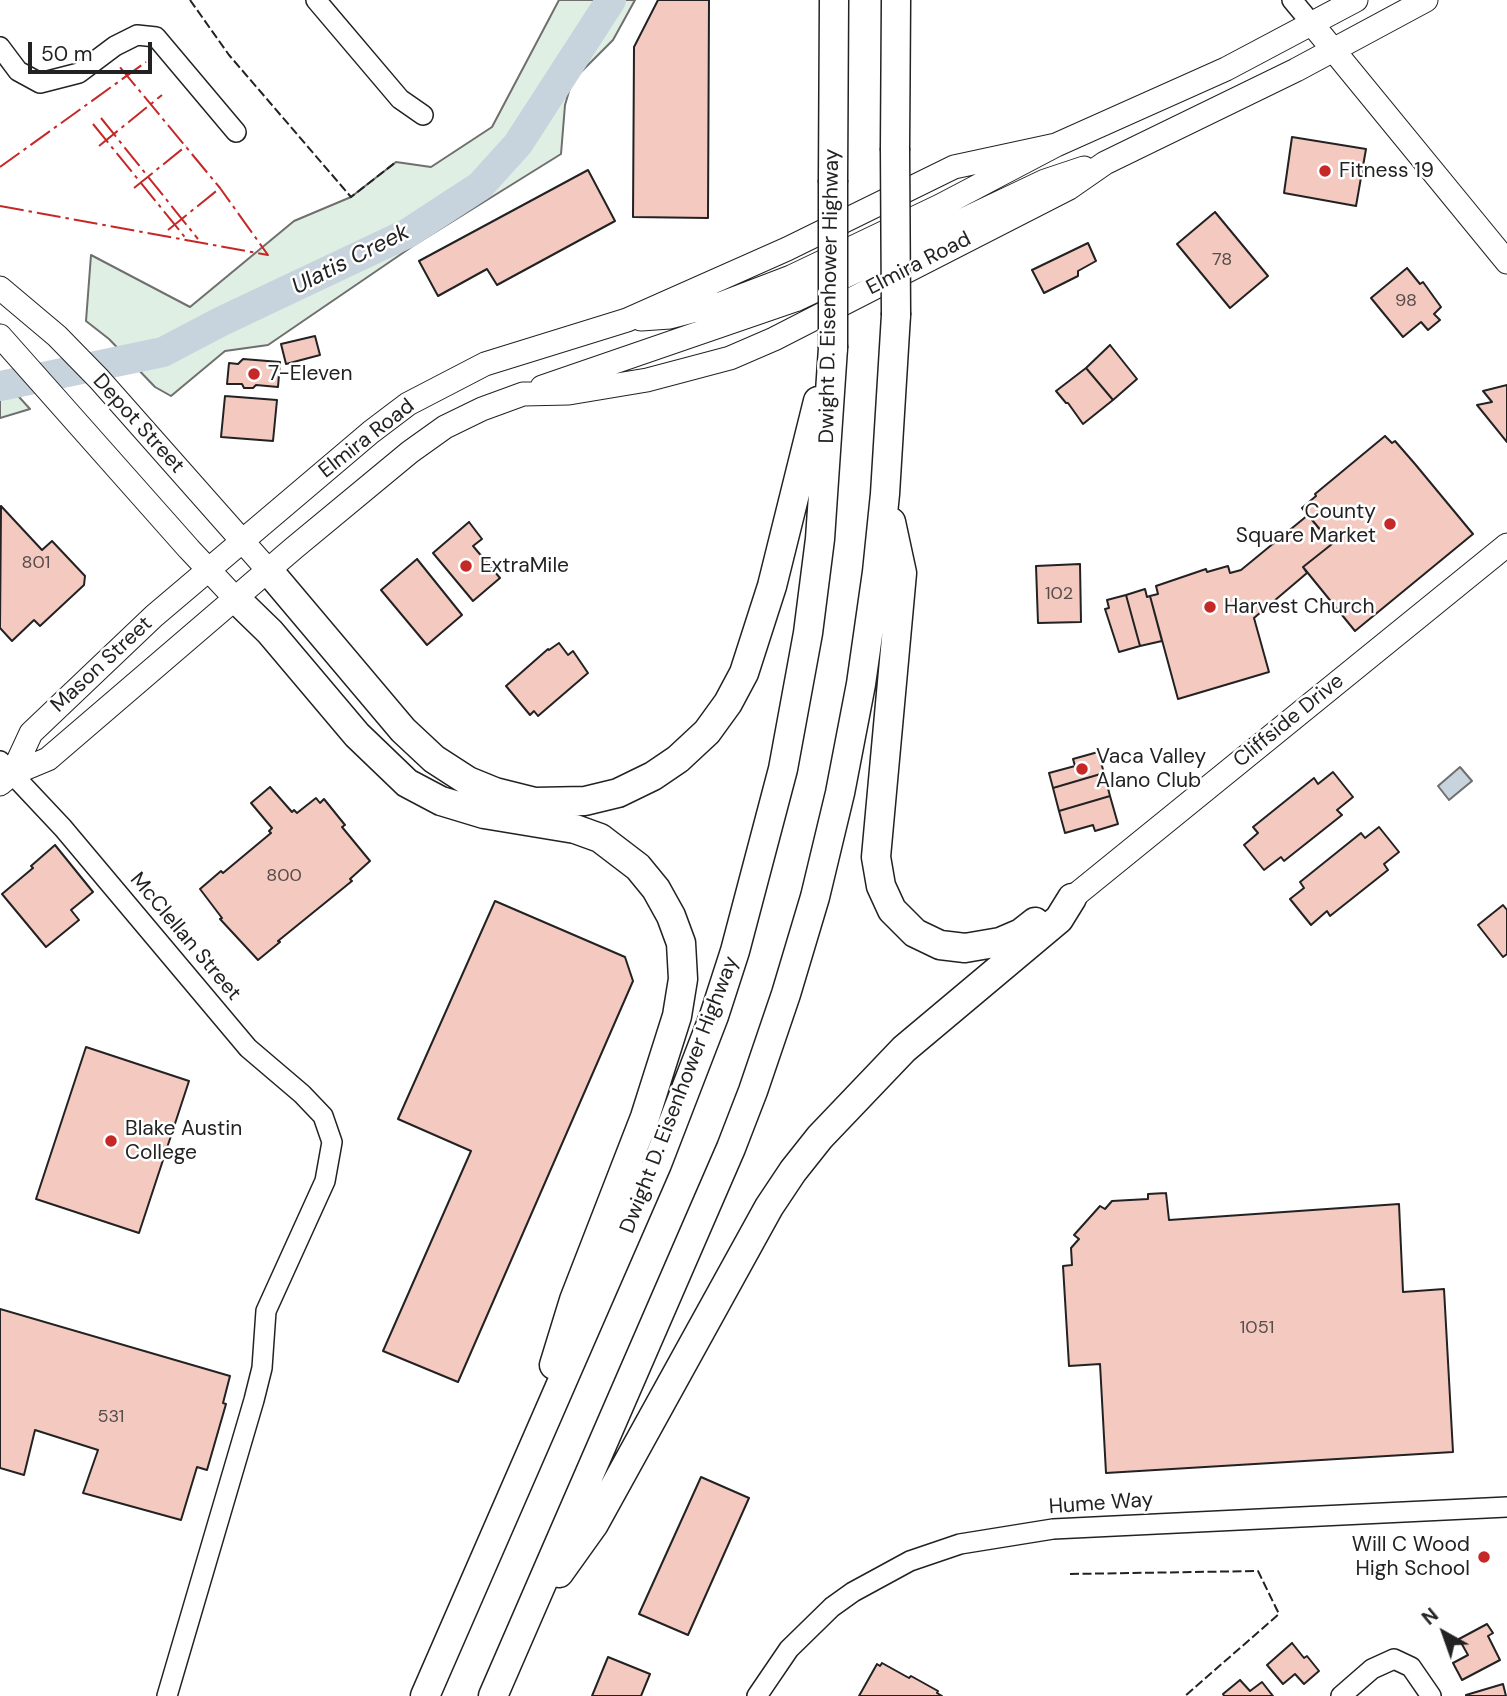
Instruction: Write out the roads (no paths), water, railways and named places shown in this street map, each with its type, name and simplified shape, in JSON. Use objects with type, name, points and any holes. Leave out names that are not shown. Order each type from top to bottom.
[{"type":"highway","name":"Dwight D. Eisenhower Highway","points":[[425,1696],[657,1164],[714,1016],[754,884],[783,769],[808,633],[820,539],[833,348],[834,0]]},
{"type":"highway","points":[[493,1696],[717,1181],[753,1091],[815,898],[861,684],[885,494],[896,315],[896,0]]},
{"type":"highway","points":[[268,570],[403,730],[434,759],[468,781],[495,792],[535,802],[585,802],[618,793],[653,776],[688,750],[728,703],[744,673],[772,586],[800,466],[833,348]]},
{"type":"highway","points":[[885,494],[902,573],[876,857],[886,898],[892,910],[915,933],[940,945],[965,948],[1000,942],[1021,933],[1049,910],[1072,898]]},
{"type":"highway","points":[[236,598],[270,632],[357,735],[407,783],[441,800],[484,814],[575,829],[600,838],[638,867],[656,889],[671,916],[681,943],[683,979],[677,1016],[645,1117],[573,1300],[519,1482]]},
{"type":"highway","points":[[525,1621],[594,1524],[769,1207],[793,1171],[861,1091],[904,1049],[1059,919],[1072,898]]},
{"type":"main road","name":"Elmira Road","points":[[208,569],[408,404],[485,364],[627,320],[670,317],[723,303],[791,277],[952,200],[1056,145],[1226,69],[1356,0]]},
{"type":"main road","name":"Elmira Road","points":[[523,394],[569,393],[647,380],[730,358],[774,339],[1069,188],[1105,163],[1335,50],[1426,0]]},
{"type":"main road","points":[[1312,24],[1507,262]]},
{"type":"main road","name":"Elmira Road","points":[[236,598],[410,452],[445,427],[482,409],[523,394],[795,300],[1045,181],[1105,163]]},
{"type":"main road","name":"Depot Street","points":[[0,288],[57,336],[99,379],[268,570]]},
{"type":"main road","name":"Depot Street","points":[[0,336],[236,598]]},
{"type":"main road","name":"Cliffside Drive","points":[[1072,898],[1507,545]]},
{"type":"main road","name":"Mason Street","points":[[4,773],[30,733],[208,569]]},
{"type":"main road","name":"Mason Street","points":[[4,773],[48,759],[236,598]]},
{"type":"street","points":[[316,0],[400,99],[423,115]]},
{"type":"street","points":[[1292,0],[1312,24]]},
{"type":"street","points":[[0,47],[18,71],[40,83],[79,73],[115,46],[137,35],[156,37],[236,132]]},
{"type":"street","name":"McClellan Street","points":[[4,773],[63,828],[248,1048],[302,1094],[323,1116],[332,1142],[325,1181],[266,1311],[262,1368],[254,1400],[167,1696]]},
{"type":"street","name":"Hume Way","points":[[757,1696],[789,1649],[832,1607],[853,1591],[910,1561],[960,1544],[1065,1528],[1507,1507]]},
{"type":"street","points":[[1341,1696],[1371,1670],[1394,1659],[1411,1667],[1431,1696]]},
{"type":"waterway","name":"Ulatis Creek","points":[[0,386],[163,352],[408,233],[480,186],[518,144],[611,0]]},
{"type":"place","name":"Fitness 19","points":[[1325,171]]},
{"type":"place","name":"7-Eleven","points":[[254,374]]},
{"type":"place","name":"County Square Market","points":[[1390,524]]},
{"type":"place","name":"ExtraMile","points":[[466,566]]},
{"type":"place","name":"Harvest Church","points":[[1210,607]]},
{"type":"place","name":"Vaca Valley Alano Club","points":[[1082,769]]},
{"type":"place","name":"Blake Austin College","points":[[111,1141]]},
{"type":"place","name":"Will C Wood High School","points":[[1484,1557]]}]
